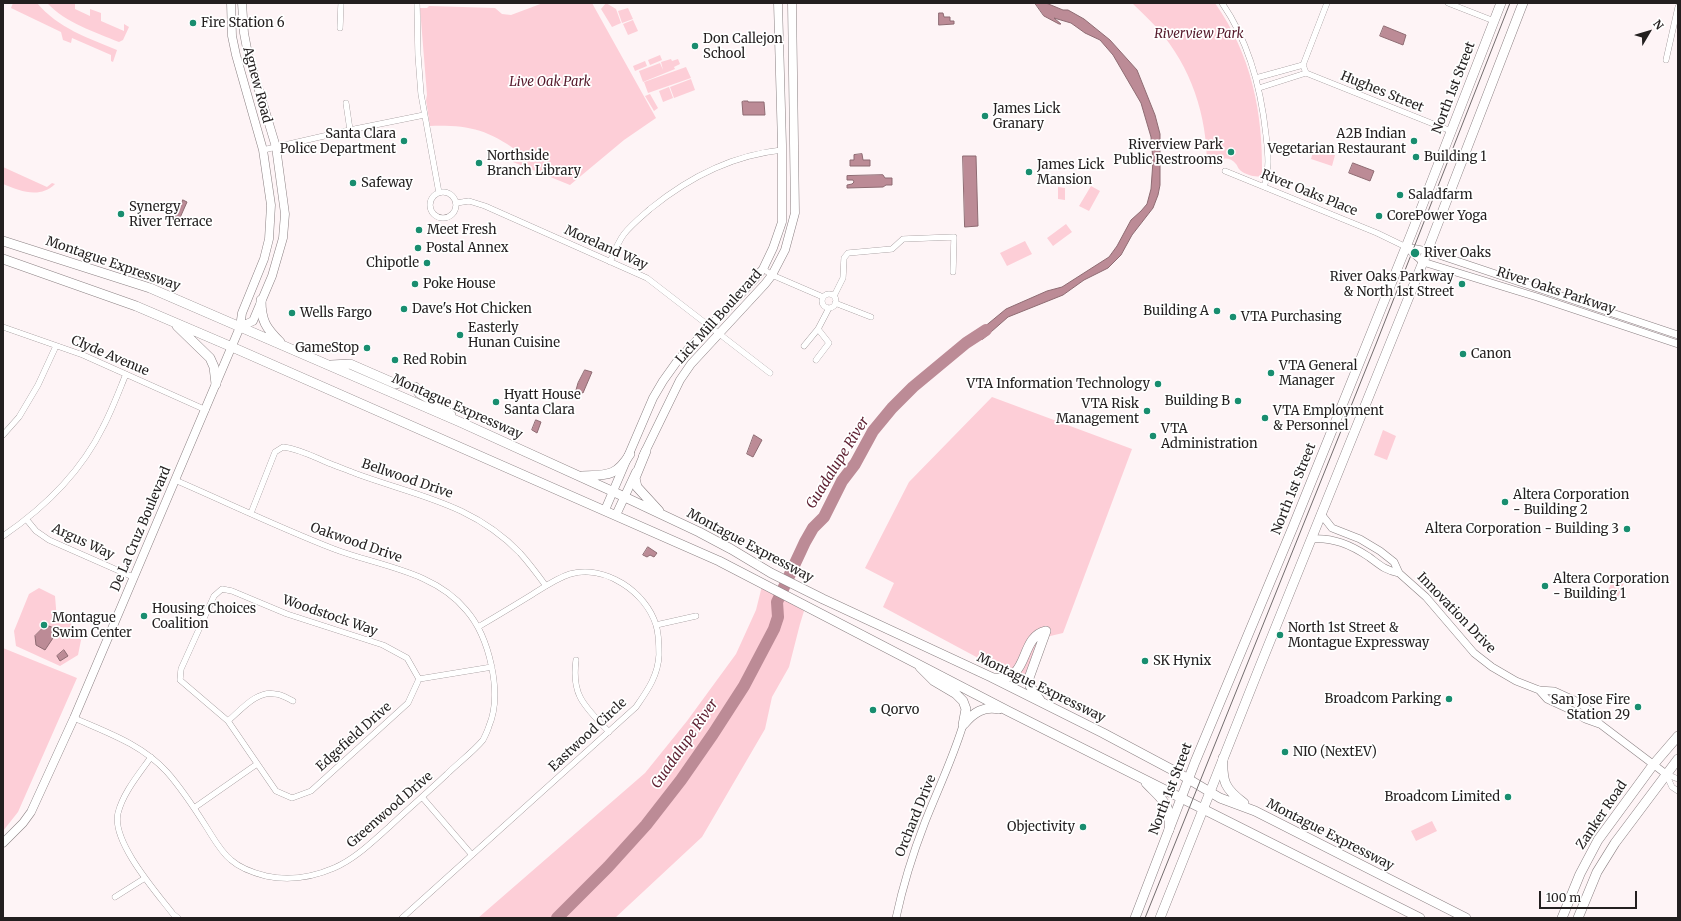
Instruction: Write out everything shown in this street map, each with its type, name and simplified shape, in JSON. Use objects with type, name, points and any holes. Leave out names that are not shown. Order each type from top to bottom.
[{"type":"main road","name":"Agnew Road","points":[[231,3],[232,36],[263,150],[271,205],[269,239],[264,259],[242,313],[240,327]]},
{"type":"main road","name":"Agnew Road","points":[[240,327],[252,321],[272,276],[283,238],[285,214],[276,147],[248,54],[244,33],[242,3]]},
{"type":"main road","name":"Lick Mill Boulevard","points":[[605,510],[662,381],[678,360],[751,284],[763,269],[773,248],[782,222],[782,150],[778,3]]},
{"type":"main road","name":"Lick Mill Boulevard","points":[[616,515],[680,380],[691,364],[772,275],[785,250],[795,213],[792,3]]},
{"type":"main road","name":"North 1st Street","points":[[1135,918],[1188,779],[1293,527],[1406,247],[1501,3]]},
{"type":"main road","points":[[1160,918],[1423,262],[1523,3]]},
{"type":"main road","name":"Montague Expressway","points":[[3,241],[150,288],[460,422],[614,492],[731,549],[771,573],[823,599],[1040,701],[1188,779],[1220,798],[1255,811],[1466,918]]},
{"type":"main road","name":"Montague Expressway","points":[[3,259],[115,298],[232,346],[719,560],[1008,711],[1420,918]]},
{"type":"main road","points":[[261,300],[263,321],[270,332],[284,346]]},
{"type":"main road","points":[[171,321],[210,358],[214,367],[216,384]]},
{"type":"main road","name":"De La Cruz Boulevard","points":[[3,843],[23,823],[31,812],[74,718],[240,327]]},
{"type":"main road","points":[[330,365],[350,364],[396,384],[403,382]]},
{"type":"main road","points":[[415,387],[419,393],[435,402],[460,422]]},
{"type":"main road","points":[[646,451],[635,478],[637,488],[663,515]]},
{"type":"main road","points":[[579,476],[603,475],[611,473],[623,465],[630,454]]},
{"type":"main road","points":[[991,677],[1000,678],[1014,674],[1021,666],[1034,636],[1040,632],[1046,631],[1028,678],[1030,686],[1040,701]]},
{"type":"main road","points":[[913,661],[934,681],[956,694],[963,701],[966,709],[963,725]]},
{"type":"main road","points":[[963,725],[971,716],[980,710],[993,708],[1008,711]]},
{"type":"main road","name":"Zanker Road","points":[[1562,918],[1580,874],[1595,845],[1653,765],[1678,736]]},
{"type":"main road","points":[[1223,758],[1223,772],[1227,788],[1255,811]]},
{"type":"main road","name":"Zanker Road","points":[[1578,918],[1597,872],[1615,843],[1678,759]]},
{"type":"main road","points":[[1141,778],[1168,807],[1170,818],[1169,830]]},
{"type":"street","points":[[340,28],[341,3]]},
{"type":"street","points":[[418,3],[418,54],[424,116],[439,193]]},
{"type":"street","points":[[1222,3],[1243,39],[1259,88],[1269,166],[1264,187]]},
{"type":"street","points":[[1259,88],[1306,73],[1303,65],[1327,3]]},
{"type":"street","points":[[1448,3],[1494,21]]},
{"type":"street","points":[[1666,60],[1678,7]]},
{"type":"street","points":[[1256,78],[1303,65]]},
{"type":"street","name":"Hughes Street","points":[[1306,73],[1451,131]]},
{"type":"street","points":[[346,103],[350,130]]},
{"type":"street","points":[[263,150],[350,130],[424,116]]},
{"type":"street","points":[[610,262],[625,232],[656,204],[681,186],[718,167],[744,157],[782,150]]},
{"type":"street","name":"River Oaks Place","points":[[1225,171],[1377,233],[1406,247]]},
{"type":"street","points":[[439,193],[448,193],[452,196],[456,203],[454,211],[450,216],[442,218],[438,217],[434,215],[430,207],[432,199],[439,193]]},
{"type":"street","name":"Moreland Way","points":[[456,203],[469,201],[479,203],[647,278],[770,373]]},
{"type":"street","points":[[835,303],[836,299],[834,296],[843,278],[844,258],[848,253],[892,249],[902,240],[954,237],[952,272]]},
{"type":"street","name":"River Oaks Parkway","points":[[1406,247],[1427,251],[1678,335]]},
{"type":"street","name":"River Oaks Parkway","points":[[1406,247],[1423,262],[1537,297],[1678,344]]},
{"type":"street","points":[[763,269],[772,275],[823,297],[830,294],[834,296]]},
{"type":"street","points":[[823,297],[822,303],[825,307],[829,308]]},
{"type":"street","points":[[804,346],[818,329],[829,308],[835,303]]},
{"type":"street","points":[[835,303],[871,317]]},
{"type":"street","name":"Clyde Avenue","points":[[3,327],[126,374],[206,410]]},
{"type":"street","points":[[816,360],[829,343],[818,329]]},
{"type":"street","points":[[3,434],[19,417],[38,385],[56,346]]},
{"type":"street","points":[[3,536],[27,520],[67,481],[89,452],[103,427],[126,374]]},
{"type":"street","name":"Bellwood Drive","points":[[251,513],[275,452],[283,447],[294,448],[353,472],[436,499],[461,510],[486,524],[503,537],[520,553],[546,586]]},
{"type":"street","name":"Oakwood Drive","points":[[175,480],[334,549],[412,574],[446,591],[466,609],[478,627],[488,649],[492,667]]},
{"type":"street","name":"Innovation Drive","points":[[1321,514],[1332,528],[1360,540],[1380,551],[1394,562],[1399,573],[1426,597],[1474,653],[1503,674],[1516,681],[1539,690],[1554,691],[1567,696],[1588,709],[1600,724],[1653,765],[1666,774],[1678,779]]},
{"type":"street","name":"Argus Way","points":[[27,520],[36,531],[49,540],[133,578]]},
{"type":"street","name":"Innovation Drive","points":[[1311,539],[1329,539],[1338,541],[1363,553],[1388,571],[1399,573]]},
{"type":"street","name":"Eastwood Circle","points":[[402,918],[636,707],[652,683],[659,656],[656,625],[644,603],[634,592],[623,584],[595,572],[570,574],[546,586],[478,627]]},
{"type":"street","name":"Woodstock Way","points":[[228,721],[180,680],[181,669],[214,596],[222,589],[232,591],[287,614],[383,645],[407,658],[419,679]]},
{"type":"street","points":[[656,625],[696,616]]},
{"type":"street","points":[[576,660],[574,672],[575,685],[579,696],[585,706],[609,732]]},
{"type":"street","points":[[419,679],[492,667]]},
{"type":"street","name":"Greenwood Drive","points":[[74,718],[130,742],[151,757],[168,772],[230,860],[246,870],[267,876],[289,879],[312,876],[335,868],[361,852],[483,739],[490,724],[494,708],[492,667]]},
{"type":"street","name":"Edgefield Drive","points":[[257,764],[276,791],[292,798],[311,791],[408,703],[419,679]]},
{"type":"street","name":"Innovation Drive","points":[[1539,690],[1547,699],[1573,711],[1585,719],[1600,724]]},
{"type":"street","points":[[194,808],[257,764],[228,721],[258,696],[268,693],[276,694],[293,701]]},
{"type":"street","name":"Orchard Drive","points":[[896,918],[904,883],[912,858],[946,775],[963,725]]},
{"type":"street","points":[[151,757],[131,786],[118,813],[118,828],[122,842],[145,878],[173,914],[178,918]]},
{"type":"street","name":"Innovation Drive","points":[[1666,774],[1672,787],[1678,791]]},
{"type":"street","points":[[422,797],[472,855]]},
{"type":"street","points":[[115,897],[145,878]]},
{"type":"green space","points":[[13,3],[37,3],[45,12],[64,26],[117,50],[113,62],[111,61],[111,55],[72,38],[71,43],[63,40],[61,32],[11,8]]},
{"type":"green space","points":[[47,3],[75,3],[75,9],[90,16],[90,9],[101,13],[101,21],[124,31],[124,24],[129,27],[123,40],[119,42],[91,31],[72,21],[63,16]]},
{"type":"green space","name":"Live Oak Park","points":[[543,3],[592,3],[656,118],[624,140],[570,185],[513,162],[517,151],[486,133],[455,126],[430,126],[426,100],[427,95],[420,8],[427,8],[429,6],[495,8],[502,14],[511,15]]},
{"type":"green space","points":[[606,3],[616,9],[621,23],[612,27],[601,9]]},
{"type":"green space","name":"Riverview Park","points":[[1132,3],[1215,3],[1238,42],[1252,84],[1260,128],[1262,150],[1261,176],[1246,174],[1230,159],[1216,161],[1211,167],[1207,165],[1204,128],[1195,92],[1188,76],[1180,59],[1170,44],[1155,26]]},
{"type":"green space","points":[[628,8],[633,19],[622,23],[618,11]]},
{"type":"green space","points":[[633,20],[638,31],[628,35],[623,24]]},
{"type":"green space","points":[[660,55],[662,60],[650,65],[648,60]]},
{"type":"green space","points":[[671,59],[672,61],[678,59],[680,64],[674,67],[675,69],[643,82],[639,71],[660,63],[663,70],[661,62]]},
{"type":"green space","points":[[645,61],[647,66],[635,71],[633,66]]},
{"type":"green space","points":[[686,67],[691,78],[648,93],[644,82]]},
{"type":"green space","points":[[691,79],[695,90],[674,98],[670,87]]},
{"type":"green space","points":[[669,87],[673,98],[663,102],[659,91]]},
{"type":"green space","points":[[650,94],[658,108],[654,111],[645,96]]},
{"type":"green space","points":[[1316,147],[1335,155],[1332,166],[1311,159],[1314,148]]},
{"type":"green space","points":[[3,167],[47,187],[52,183],[55,184],[49,189],[36,192],[16,189],[3,184]]},
{"type":"green space","points":[[1091,186],[1100,191],[1089,211],[1079,206]]},
{"type":"green space","points":[[1058,187],[1065,188],[1065,200],[1058,199]]},
{"type":"green space","points":[[1066,224],[1072,232],[1053,246],[1047,238]]},
{"type":"green space","points":[[1025,241],[1032,254],[1007,266],[1000,253]]},
{"type":"green space","points":[[992,397],[1132,449],[1063,633],[1046,637],[1023,682],[883,607],[894,583],[865,568],[909,482]]},
{"type":"green space","points":[[1383,430],[1396,436],[1387,460],[1374,455]]},
{"type":"green space","points":[[1613,579],[1624,583],[1616,602],[1605,598]]},
{"type":"green space","points":[[762,586],[804,611],[789,667],[772,697],[765,729],[702,837],[615,918],[478,918],[645,773],[687,721],[736,654],[756,610]]},
{"type":"green space","name":"Montague Swim Center","points":[[39,588],[55,596],[57,620],[66,616],[81,640],[78,655],[60,666],[16,646],[14,631],[29,594]]},
{"type":"green space","points":[[3,648],[77,678],[18,812],[3,831]]},
{"type":"green space","points":[[1432,821],[1437,831],[1416,841],[1411,831]]},
{"type":"shaded area","points":[[1035,3],[1046,3],[1063,10],[1068,10],[1084,19],[1110,40],[1137,70],[1155,115],[1160,134],[1160,185],[1153,208],[1132,235],[1121,255],[1108,268],[1084,280],[1063,295],[1008,317],[983,339],[973,341],[972,337],[1006,309],[1047,291],[1062,287],[1109,257],[1117,246],[1131,220],[1147,204],[1151,189],[1153,161],[1151,137],[1141,103],[1113,55],[1100,40],[1085,33],[1071,23],[1054,18],[1061,24],[1059,24],[1044,16]]},
{"type":"shaded area","points":[[939,13],[943,13],[944,17],[950,17],[950,21],[954,21],[954,24],[939,25]]},
{"type":"shaded area","points":[[1384,26],[1406,35],[1403,45],[1380,36]]},
{"type":"shaded area","points":[[742,102],[764,102],[765,115],[743,115]]},
{"type":"shaded area","points":[[862,154],[863,160],[870,160],[870,166],[850,166],[850,160],[854,160],[854,155]]},
{"type":"shaded area","points":[[963,156],[976,156],[978,226],[965,227]]},
{"type":"shaded area","points":[[1353,163],[1374,171],[1370,181],[1349,173]]},
{"type":"shaded area","points":[[883,175],[885,178],[892,178],[892,185],[886,185],[883,187],[847,188],[847,185],[854,182],[853,180],[847,180],[847,176]]},
{"type":"shaded area","points":[[183,200],[187,202],[179,220],[174,217],[176,208],[181,205]]},
{"type":"shaded area","points":[[585,370],[592,372],[583,393],[576,390]]},
{"type":"shaded area","points":[[536,420],[541,422],[537,433],[532,430]]},
{"type":"shaded area","points":[[754,435],[762,440],[753,457],[747,454]]},
{"type":"shaded area","points":[[648,547],[657,553],[654,557],[650,555],[647,557],[643,555]]},
{"type":"shaded area","points":[[46,625],[54,628],[53,638],[45,650],[36,645],[35,636]]},
{"type":"shaded area","points":[[64,650],[68,656],[60,661],[57,656]]},
{"type":"waterway","name":"Guadalupe River","points":[[557,918],[608,867],[646,825],[681,780],[713,734],[744,686],[774,629],[778,617],[777,602],[805,542],[813,528],[824,517],[842,481],[855,464],[873,431],[892,408],[913,387],[966,343],[986,330]]},
{"type":"tram line","points":[[1145,918],[1376,344],[1510,3]]},
{"type":"place","name":"Fire Station 6","points":[[193,23]]},
{"type":"place","name":"Don Callejon School","points":[[695,46]]},
{"type":"place","name":"James Lick Granary","points":[[985,116]]},
{"type":"place","name":"Santa Clara Police Department","points":[[404,141]]},
{"type":"place","name":"A2B Indian Vegetarian Restaurant","points":[[1414,141]]},
{"type":"place","name":"Riverview Park Public Restrooms","points":[[1231,152]]},
{"type":"place","name":"Building 1","points":[[1416,157]]},
{"type":"place","name":"Northside Branch Library","points":[[479,163]]},
{"type":"place","name":"James Lick Mansion","points":[[1029,172]]},
{"type":"place","name":"Safeway","points":[[353,183]]},
{"type":"place","name":"Saladfarm","points":[[1400,195]]},
{"type":"place","name":"Synergy River Terrace","points":[[121,214]]},
{"type":"place","name":"CorePower Yoga","points":[[1379,216]]},
{"type":"place","name":"Meet Fresh","points":[[419,230]]},
{"type":"place","name":"Postal Annex","points":[[418,248]]},
{"type":"place","name":"River Oaks","points":[[1415,253]]},
{"type":"place","name":"Chipotle","points":[[427,263]]},
{"type":"place","name":"Poke House","points":[[415,284]]},
{"type":"place","name":"River Oaks Parkway & North 1st Street","points":[[1462,284]]},
{"type":"place","name":"Dave's Hot Chicken","points":[[404,309]]},
{"type":"place","name":"Building A","points":[[1217,311]]},
{"type":"place","name":"Wells Fargo","points":[[292,313]]},
{"type":"place","name":"VTA Purchasing","points":[[1233,317]]},
{"type":"place","name":"Easterly Hunan Cuisine","points":[[460,335]]},
{"type":"place","name":"GameStop","points":[[367,348]]},
{"type":"place","name":"Canon","points":[[1463,354]]},
{"type":"place","name":"Red Robin","points":[[395,360]]},
{"type":"place","name":"VTA General Manager","points":[[1271,373]]},
{"type":"place","name":"VTA Information Technology","points":[[1158,384]]},
{"type":"place","name":"Building B","points":[[1238,401]]},
{"type":"place","name":"Hyatt House Santa Clara","points":[[496,402]]},
{"type":"place","name":"VTA Risk Management","points":[[1147,411]]},
{"type":"place","name":"VTA Employment & Personnel","points":[[1265,418]]},
{"type":"place","name":"VTA Administration","points":[[1153,436]]},
{"type":"place","name":"Altera Corporation - Building 2","points":[[1505,502]]},
{"type":"place","name":"Altera Corporation - Building 3","points":[[1627,529]]},
{"type":"place","name":"Altera Corporation - Building 1","points":[[1545,586]]},
{"type":"place","name":"Housing Choices Coalition","points":[[144,616]]},
{"type":"place","name":"Montague Swim Center","points":[[44,625]]},
{"type":"place","name":"North 1st Street & Montague Expressway","points":[[1280,635]]},
{"type":"place","name":"SK Hynix","points":[[1145,661]]},
{"type":"place","name":"Broadcom Parking","points":[[1449,699]]},
{"type":"place","name":"San Jose Fire Station 29","points":[[1638,707]]},
{"type":"place","name":"Qorvo","points":[[873,710]]},
{"type":"place","name":"NIO (NextEV)","points":[[1285,752]]},
{"type":"place","name":"Broadcom Limited","points":[[1508,797]]},
{"type":"place","name":"Objectivity","points":[[1083,827]]}]
